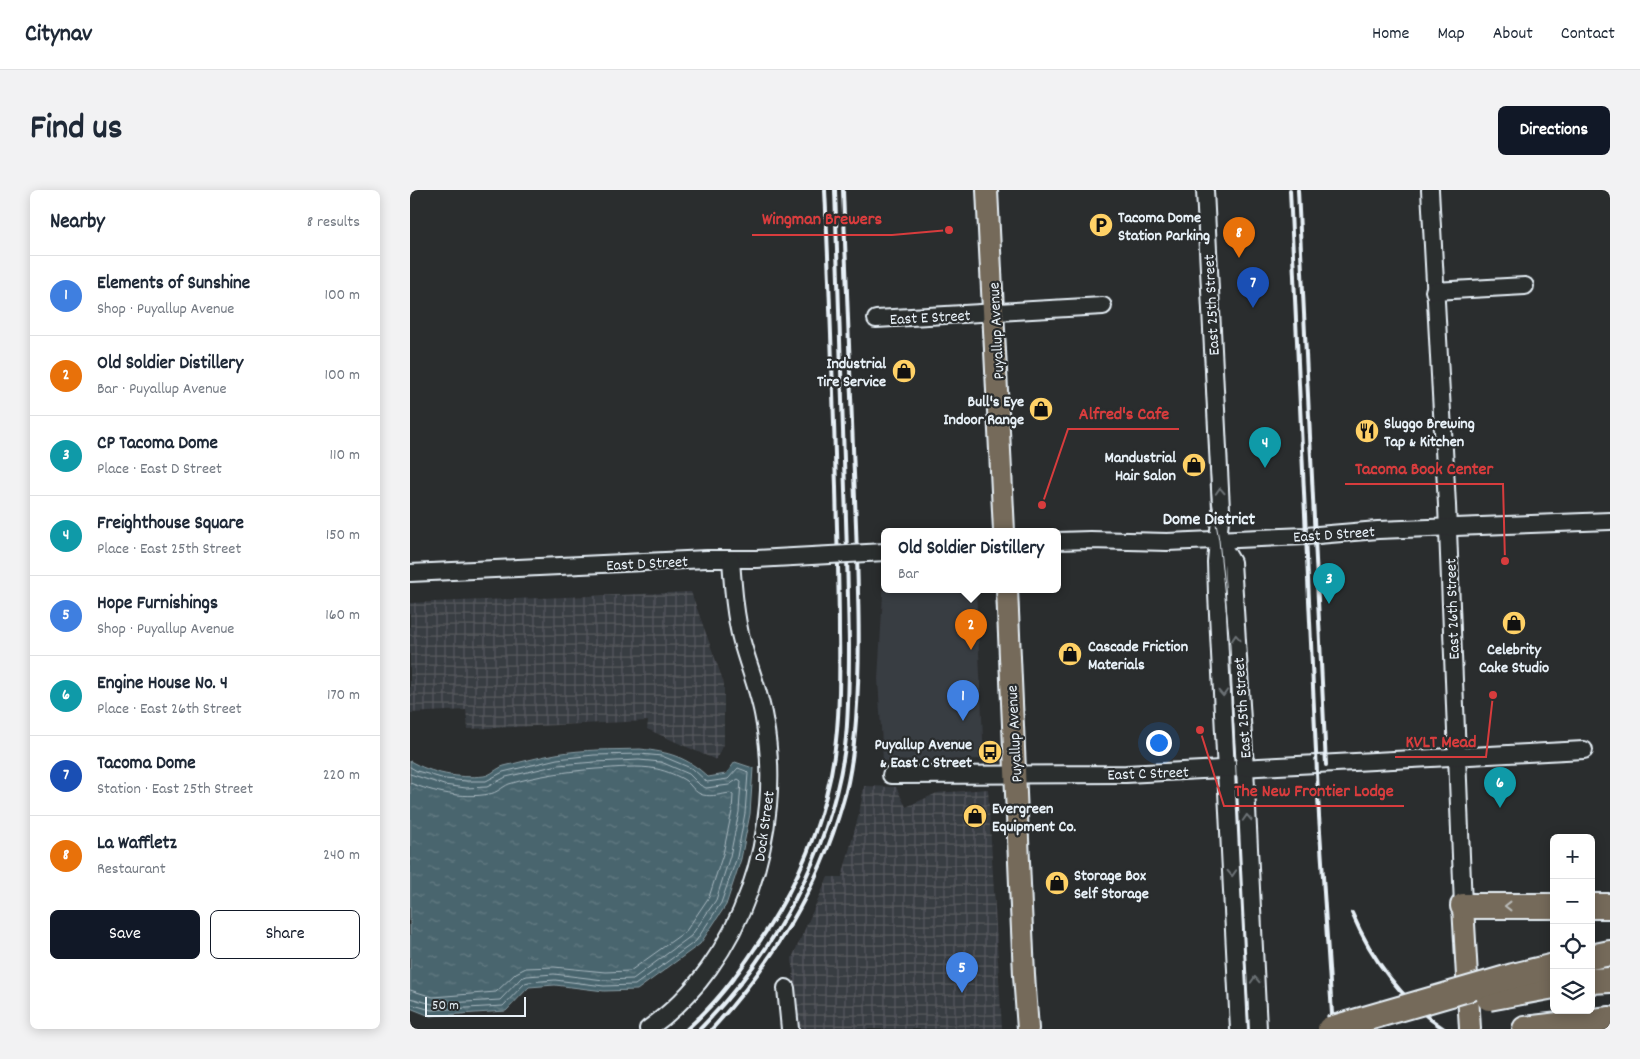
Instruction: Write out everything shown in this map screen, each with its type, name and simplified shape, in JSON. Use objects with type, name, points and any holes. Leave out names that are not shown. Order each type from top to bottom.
[{"type":"highway","points":[[1463,911],[1550,906]]},
{"type":"highway","points":[[1595,906],[1610,906]]},
{"type":"highway","points":[[1595,956],[1610,953]]},
{"type":"highway","points":[[1330,1029],[1512,976],[1550,967]]},
{"type":"highway","points":[[1595,982],[1610,980]]},
{"type":"highway","points":[[1339,1029],[1550,987]]},
{"type":"highway","points":[[1525,1029],[1610,1019]]},
{"type":"main road","name":"Puyallup Avenue","points":[[987,190],[1004,528]]},
{"type":"main road","name":"Puyallup Avenue","points":[[1006,593],[1028,1029]]},
{"type":"main road","name":"East 26th Street","points":[[1463,911],[1470,1029]]},
{"type":"street","name":"East 25th Street","points":[[1205,190],[1221,509],[1216,562],[1217,594],[1239,1029]]},
{"type":"street","name":"East 26th Street","points":[[1430,190],[1448,527],[1463,911]]},
{"type":"street","points":[[1434,291],[1524,286]]},
{"type":"street","name":"East E Street","points":[[876,319],[1103,306]]},
{"type":"street","name":"East D Street","points":[[1061,541],[1167,542],[1448,527],[1610,521]]},
{"type":"street","name":"East 25th Street","points":[[1219,540],[1232,562],[1245,768],[1258,1029]]},
{"type":"street","name":"East D Street","points":[[416,573],[707,558],[731,560],[881,552]]},
{"type":"street","name":"Dock Street","points":[[648,1029],[681,1002],[699,981],[718,953],[739,918],[759,861],[768,808],[768,752],[764,718],[741,640],[731,560]]},
{"type":"street","name":"East C Street","points":[[892,775],[1015,776],[1126,774],[1584,750]]},
{"type":"street","points":[[786,988],[790,1029]]},
{"type":"shaded area","points":[[691,592],[724,683],[724,742],[716,760],[647,729],[648,721],[468,729],[466,710],[410,713],[410,603]]},
{"type":"shaded area","points":[[883,593],[976,593],[984,759],[883,761],[878,679]]},
{"type":"shaded area","points":[[864,786],[896,787],[906,807],[937,793],[988,789],[1002,1029],[797,1029],[792,958],[828,877],[842,877],[859,814]]},
{"type":"water","points":[[640,749],[669,754],[685,760],[708,777],[726,774],[735,762],[753,768],[750,814],[741,859],[726,905],[700,944],[637,990],[604,991],[555,985],[529,987],[506,1011],[430,1016],[410,1008],[410,761],[427,769],[446,774],[475,777],[487,775],[504,766],[566,752]]},
{"type":"tram line","points":[[1204,356],[1212,501],[1219,540],[1230,645],[1248,1029]]},
{"type":"railway","points":[[687,1029],[724,991],[778,912],[814,836],[831,776],[837,735],[839,694],[839,596],[833,376],[825,190]]},
{"type":"railway","points":[[700,1029],[752,968],[775,934],[795,899],[827,825],[838,787],[845,747],[848,709],[849,645],[835,190]]},
{"type":"railway","points":[[712,1029],[755,978],[774,951],[807,895],[833,834],[846,792],[852,761],[858,696],[859,622],[843,190]]},
{"type":"railway","points":[[1290,190],[1319,816],[1333,1029]]},
{"type":"railway","points":[[1298,190],[1326,765]]},
{"type":"railway","points":[[1352,913],[1368,946],[1389,977],[1401,992],[1444,1029]]},
{"type":"place","name":"Tacoma Dome Station Parking","points":[[1101,225]]},
{"type":"place","name":"Wingman Brewers","points":[[949,230]]},
{"type":"place","name":"La Waffletz","points":[[1239,258]]},
{"type":"place","name":"Tacoma Dome","points":[[1253,308]]},
{"type":"place","name":"Industrial Tire Service","points":[[904,371]]},
{"type":"place","name":"Bull's Eye Indoor Range","points":[[1041,409]]},
{"type":"place","name":"Sluggo Brewing Tap & Kitchen","points":[[1367,431]]},
{"type":"place","name":"Mandustrial Hair Salon","points":[[1194,465]]},
{"type":"place","name":"Freighthouse Square","points":[[1265,468]]},
{"type":"place","name":"Alfred's Cafe","points":[[1042,505]]},
{"type":"place","name":"Tacoma Book Center","points":[[1505,561]]},
{"type":"place","name":"CP Tacoma Dome","points":[[1329,604]]},
{"type":"place","name":"Celebrity Cake Studio","points":[[1514,623]]},
{"type":"place","name":"Old Soldier Distillery","points":[[971,650]]},
{"type":"place","name":"Cascade Friction Materials","points":[[1070,654]]},
{"type":"place","name":"KVLT Mead","points":[[1493,695]]},
{"type":"place","name":"Elements of Sunshine","points":[[963,721]]},
{"type":"place","name":"The New Frontier Lodge","points":[[1200,730]]},
{"type":"place","name":"Puyallup Avenue & East C Street","points":[[990,752]]},
{"type":"place","name":"Engine House No. 4","points":[[1500,808]]},
{"type":"place","name":"Evergreen Equipment Co.","points":[[975,816]]},
{"type":"place","name":"Storage Box Self Storage","points":[[1057,883]]},
{"type":"place","name":"Hope Furnishings","points":[[962,993]]},
{"type":"district","name":"Dome District","points":[[1209,518]]}]
